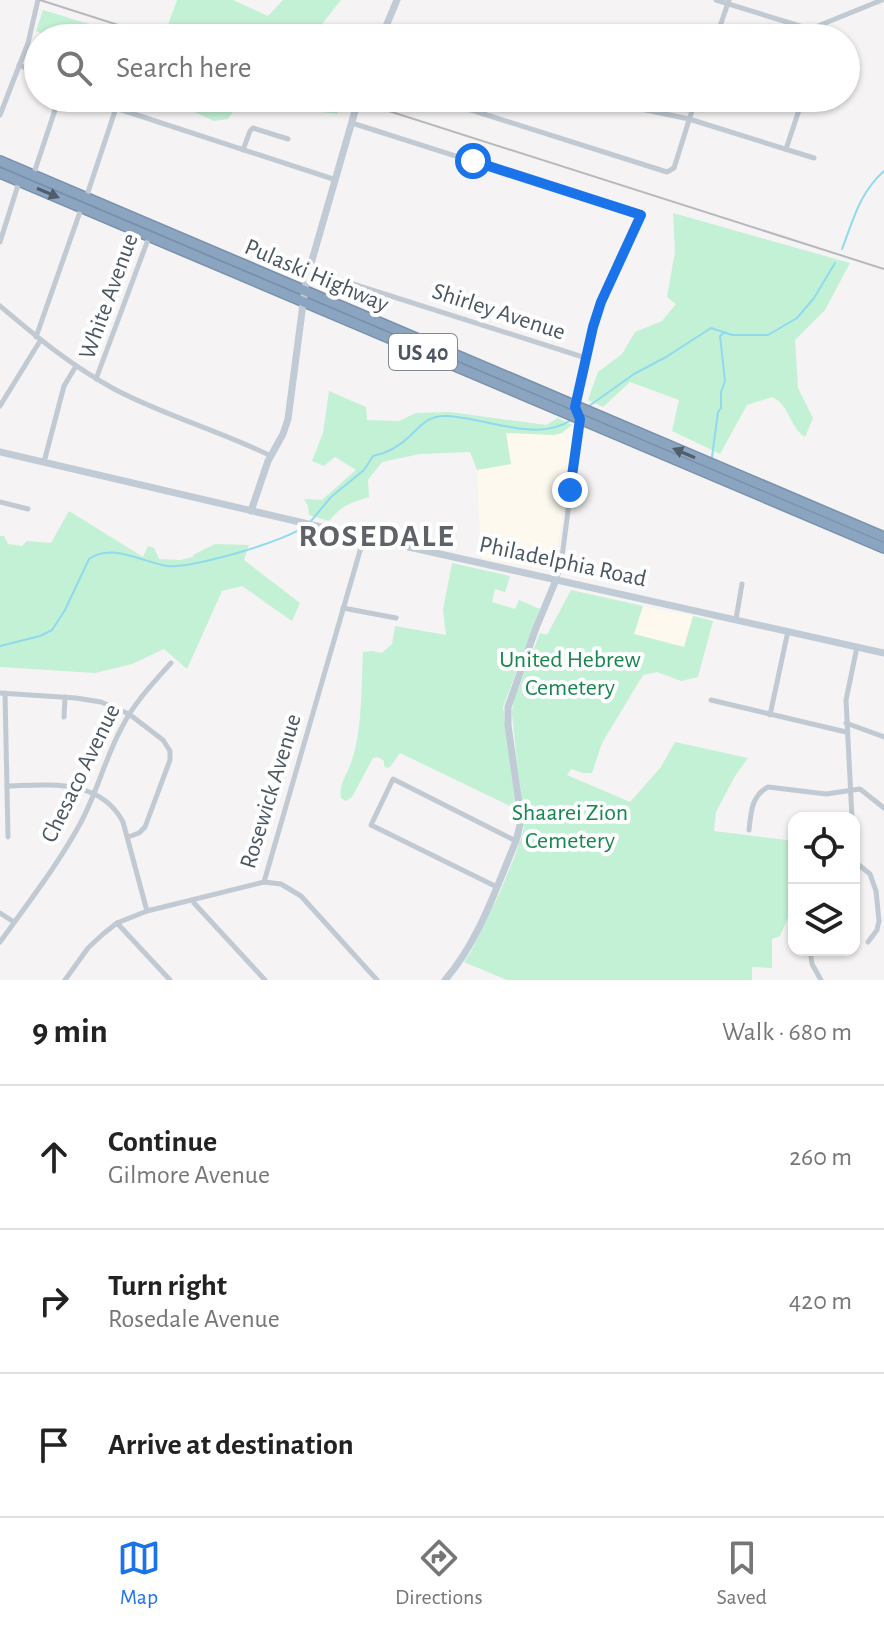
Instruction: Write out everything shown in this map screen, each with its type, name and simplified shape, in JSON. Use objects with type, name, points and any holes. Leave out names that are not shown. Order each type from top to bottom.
[{"type":"highway","name":"Pulaski Highway","points":[[0,161],[84,203],[884,548]]},
{"type":"highway","name":"Pulaski Highway","points":[[0,173],[84,203]]},
{"type":"highway","name":"Pulaski Highway","points":[[303,297],[884,537]]},
{"type":"main road","points":[[387,24],[397,0]]},
{"type":"main road","points":[[251,511],[289,414],[308,270],[355,112]]},
{"type":"main road","name":"Philadelphia Road","points":[[0,452],[310,525],[884,653]]},
{"type":"main road","points":[[445,980],[469,947],[516,841],[520,811],[508,707],[556,580]]},
{"type":"street","points":[[32,24],[38,0]]},
{"type":"street","points":[[716,0],[794,24]]},
{"type":"street","points":[[824,24],[882,0]]},
{"type":"street","points":[[721,24],[728,2]]},
{"type":"street","points":[[0,115],[24,52]]},
{"type":"street","points":[[19,65],[24,67]]},
{"type":"street","points":[[33,176],[54,112]]},
{"type":"street","points":[[0,406],[38,339],[115,112]]},
{"type":"street","points":[[128,112],[333,179]]},
{"type":"street","points":[[477,112],[667,172],[674,168],[691,112]]},
{"type":"street","points":[[656,112],[689,119],[814,158]]},
{"type":"street","points":[[786,149],[798,112]]},
{"type":"street","points":[[352,120],[641,215],[601,302],[593,327],[575,407],[580,419],[561,565],[556,580]]},
{"type":"street","points":[[243,150],[253,128],[288,139]]},
{"type":"street","points":[[0,242],[19,181]]},
{"type":"street","name":"White Avenue","points":[[96,379],[151,232]]},
{"type":"street","name":"Shirley Avenue","points":[[308,270],[586,358]]},
{"type":"street","points":[[0,306],[38,339],[96,379],[150,406],[271,456]]},
{"type":"street","points":[[44,462],[64,386],[76,366]]},
{"type":"street","points":[[0,502],[28,509]]},
{"type":"street","name":"Rosewick Avenue","points":[[65,980],[92,944],[117,923],[147,911],[264,882],[364,537]]},
{"type":"street","points":[[736,619],[742,584]]},
{"type":"street","points":[[343,608],[396,618]]},
{"type":"street","points":[[770,715],[788,631]]},
{"type":"street","points":[[852,812],[846,696],[857,647]]},
{"type":"street","name":"Chesaco Avenue","points":[[0,942],[68,846],[95,794],[129,714],[171,663]]},
{"type":"street","points":[[8,837],[2,693],[101,702],[129,714],[163,740],[171,755],[147,825],[139,833],[128,837]]},
{"type":"street","points":[[64,717],[65,697]]},
{"type":"street","points":[[711,700],[846,732]]},
{"type":"street","points":[[846,723],[884,737]]},
{"type":"street","points":[[497,887],[371,825],[393,779],[516,841]]},
{"type":"street","points":[[7,786],[64,786],[95,794],[108,802],[117,812],[128,837],[147,911]]},
{"type":"street","points":[[749,830],[755,798],[768,787],[826,794],[860,789],[884,808]]},
{"type":"street","points":[[860,866],[872,878],[876,891],[879,921],[877,930],[868,942]]},
{"type":"street","points":[[264,882],[281,884],[301,896],[377,980]]},
{"type":"street","points":[[193,900],[265,980]]},
{"type":"street","points":[[0,913],[14,922]]},
{"type":"street","points":[[117,923],[170,980]]},
{"type":"street","points":[[811,956],[821,980]]},
{"type":"street","points":[[70,972],[77,980]]},
{"type":"shaded area","points":[[574,427],[567,487],[554,571],[481,558],[477,469],[510,464],[505,433],[554,435]]},
{"type":"shaded area","points":[[643,606],[693,616],[685,647],[633,634]]},
{"type":"green space","points":[[177,0],[233,0],[268,16],[283,0],[341,0],[322,24],[168,24]]},
{"type":"green space","points":[[43,10],[89,24],[38,24]]},
{"type":"green space","points":[[194,112],[233,112],[228,119],[214,121]]},
{"type":"green space","points":[[673,213],[850,263],[825,310],[795,340],[798,388],[813,418],[805,437],[782,405],[772,397],[747,405],[720,454],[672,431],[679,400],[630,382],[603,407],[588,400],[598,372],[622,354],[635,332],[662,321],[676,304],[667,297],[675,252]]},
{"type":"green space","points":[[329,391],[366,407],[367,420],[399,421],[416,413],[450,412],[546,425],[558,418],[572,425],[554,435],[506,433],[511,464],[477,470],[470,452],[420,454],[382,462],[368,480],[369,497],[347,505],[329,521],[309,515],[304,499],[322,500],[356,470],[335,457],[324,466],[312,461],[323,433]]},
{"type":"green space","points":[[69,511],[143,557],[148,546],[154,548],[159,559],[180,560],[193,557],[215,544],[249,545],[244,560],[300,603],[292,621],[242,586],[222,591],[187,669],[164,649],[132,664],[95,673],[0,667],[0,536],[4,536],[8,544],[22,546],[27,541],[51,543]]},
{"type":"green space","points":[[452,563],[510,576],[505,592],[495,589],[492,602],[515,609],[519,600],[540,609],[503,707],[516,809],[400,753],[387,768],[384,761],[373,758],[352,797],[346,801],[341,798],[341,790],[357,741],[363,652],[382,653],[392,644],[395,626],[446,635],[443,610]]},
{"type":"green space","points":[[571,590],[643,606],[634,634],[684,647],[693,616],[713,621],[698,677],[681,681],[657,672],[643,675],[602,743],[592,773],[571,769],[567,775],[630,802],[661,767],[675,742],[748,758],[716,812],[714,831],[788,840],[788,917],[780,936],[772,939],[772,968],[752,967],[752,980],[507,980],[464,962],[500,892],[524,828],[513,702],[540,633],[547,635]]},
{"type":"waterway","points":[[842,249],[863,198],[884,171]]},
{"type":"waterway","points":[[589,406],[634,374],[711,328],[732,335],[768,335],[797,318],[814,298],[835,263]]},
{"type":"waterway","points":[[712,457],[725,381],[720,336],[725,332]]},
{"type":"waterway","points":[[311,521],[331,497],[364,470],[373,456],[398,446],[432,418],[448,416],[527,429],[558,427],[571,420]]},
{"type":"waterway","points":[[0,646],[52,630],[89,559],[98,554],[118,553],[158,564],[180,566],[262,545],[306,525]]},
{"type":"railway","points":[[40,0],[115,24]]},
{"type":"railway","points":[[392,112],[884,269]]},
{"type":"district","name":"ROSEDALE","points":[[377,535]]},
{"type":"route","points":[[473,161],[641,215],[601,302],[593,327],[575,407],[580,419],[570,490]]},
{"type":"park label","name":"United Hebrew Cemetery","points":[[570,673]]},
{"type":"park label","name":"Shaarei Zion Cemetery","points":[[570,826]]}]
